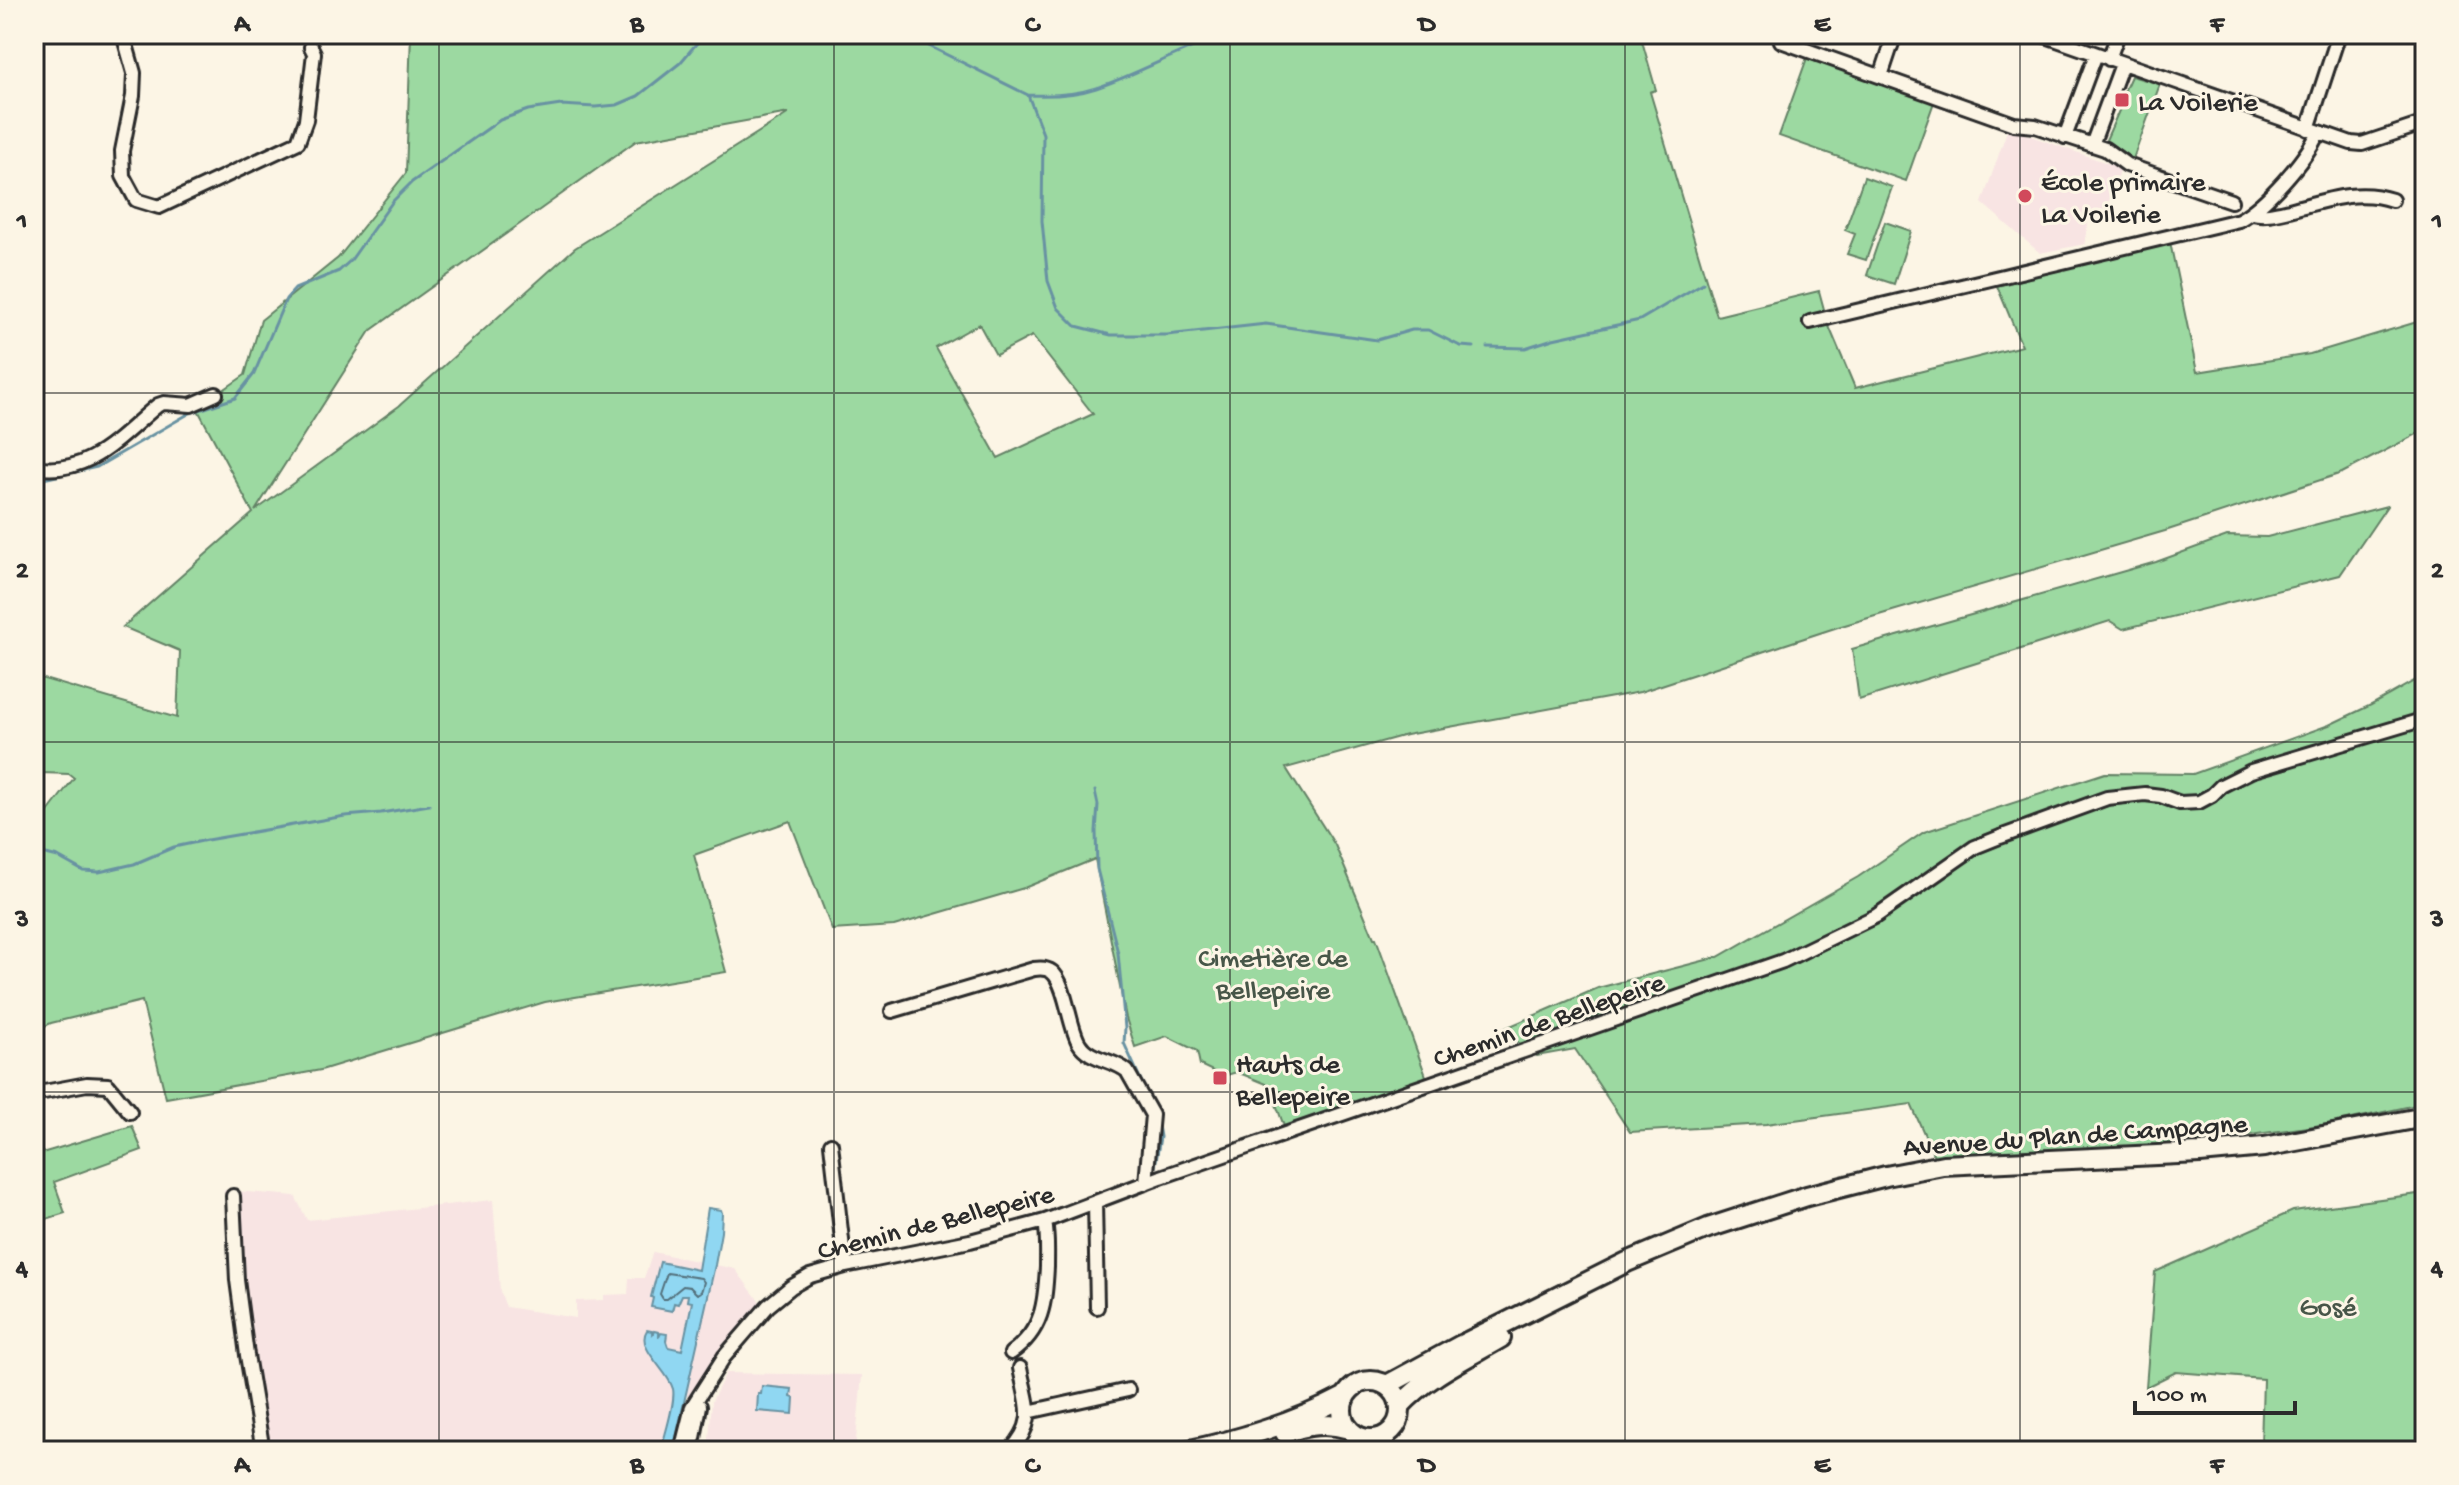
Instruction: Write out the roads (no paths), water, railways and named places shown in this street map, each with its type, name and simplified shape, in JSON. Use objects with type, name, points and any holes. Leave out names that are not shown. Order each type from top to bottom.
[{"type":"main road","name":"Avenue du Plan de Campagne","points":[[1387,1385],[1627,1262],[1708,1228],[1807,1196],[1943,1165],[2200,1153],[2264,1147],[2425,1117]]},
{"type":"main road","name":"Avenue du Plan de Campagne","points":[[1400,1406],[1442,1372],[1502,1337],[1642,1266],[1721,1235],[1806,1208],[1889,1186],[1938,1177],[2207,1163],[2270,1156],[2425,1128]]},
{"type":"main road","points":[[1185,1451],[1261,1430],[1328,1406],[1344,1397],[1358,1383],[1368,1380],[1387,1385],[1398,1398],[1397,1424],[1374,1447],[1349,1429],[1342,1415],[1344,1397]]},
{"type":"main road","points":[[1235,1451],[1317,1424],[1349,1429]]},
{"type":"street","points":[[123,34],[134,73],[133,96],[122,151],[123,176],[136,200],[159,207],[298,142],[306,120],[314,53],[311,47]]},
{"type":"street","points":[[1784,34],[1781,41],[2021,126],[2035,126],[2092,145],[2113,153],[2127,165],[2231,201]]},
{"type":"street","points":[[1881,76],[1895,34]]},
{"type":"street","points":[[2040,34],[2351,143],[2362,144],[2425,123]]},
{"type":"street","points":[[2092,145],[2116,62],[2118,34]]},
{"type":"street","points":[[1810,322],[2239,220],[2252,213],[2310,148],[2339,34]]},
{"type":"street","points":[[2065,137],[2096,54]]},
{"type":"street","points":[[2252,213],[2270,214],[2360,193],[2392,200]]},
{"type":"street","points":[[34,467],[52,469],[81,462],[125,436],[158,405],[191,405],[216,394]]},
{"type":"street","name":"Chemin de Bellepeire","points":[[681,1451],[692,1407],[724,1357],[768,1306],[800,1281],[845,1266],[970,1241],[1045,1221],[1783,961],[1876,916],[1975,847],[2107,798],[2145,794],[2180,803],[2199,802],[2221,786],[2251,771],[2425,719]]},
{"type":"street","points":[[892,1011],[1034,969],[1053,973],[1078,1042],[1092,1055],[1122,1066],[1152,1115],[1146,1183]]},
{"type":"street","points":[[34,1089],[44,1092],[87,1084],[108,1085],[130,1112]]},
{"type":"street","points":[[831,1144],[845,1266]]},
{"type":"street","points":[[233,1196],[237,1280],[263,1451]]},
{"type":"street","points":[[1095,1202],[1097,1307]]},
{"type":"street","points":[[1011,1353],[1037,1324],[1045,1304],[1048,1242],[1045,1221]]},
{"type":"street","points":[[1010,1451],[1026,1431],[1029,1420],[1020,1368]]},
{"type":"street","points":[[1028,1412],[1128,1390]]},
{"type":"street","name":"Chemin de Bellepeire","points":[[688,1451],[694,1438],[702,1391]]},
{"type":"water","points":[[708,1208],[721,1210],[722,1213],[715,1265],[673,1451],[661,1451],[673,1389],[649,1352],[644,1337],[647,1330],[652,1331],[652,1335],[654,1331],[659,1332],[659,1337],[661,1333],[667,1334],[668,1347],[682,1350],[692,1302],[687,1301],[688,1295],[682,1295],[678,1304],[674,1303],[672,1311],[651,1307],[651,1297],[660,1262],[698,1270]]},
{"type":"water","points":[[762,1386],[792,1389],[793,1414],[757,1411]]},
{"type":"waterway","points":[[34,481],[97,467],[190,413],[235,398],[254,374],[286,299],[295,289],[339,271],[351,260],[393,201],[412,182],[500,120],[528,110],[561,105],[617,105],[638,96],[680,63],[708,34]]},
{"type":"waterway","points":[[913,34],[929,46],[1028,95],[1043,134],[1042,221],[1048,281],[1058,308],[1076,326],[1111,335],[1167,335],[1266,324],[1377,340],[1412,330],[1428,330],[1460,346],[1474,347]]},
{"type":"waterway","points":[[1028,95],[1062,94],[1096,88],[1228,34]]},
{"type":"waterway","points":[[1487,347],[1525,348],[1640,320],[1703,283]]},
{"type":"waterway","points":[[1095,791],[1098,805],[1097,869],[1118,953],[1124,1043],[1154,1109]]},
{"type":"waterway","points":[[34,851],[58,857],[83,871],[99,872],[134,864],[174,847],[207,840],[429,805]]},
{"type":"waterway","points":[[1155,1167],[1160,1137],[1157,1120]]},
{"type":"place","name":"La Voilerie","points":[[2122,100]]},
{"type":"place","name":"École primaire La Voilerie","points":[[2025,196]]},
{"type":"place","name":"Hauts de Bellepeire","points":[[1220,1078]]},
{"type":"park label","name":"Cimetière de Bellepeire","points":[[1273,972]]},
{"type":"park label","name":"Gosé","points":[[2328,1305]]}]
